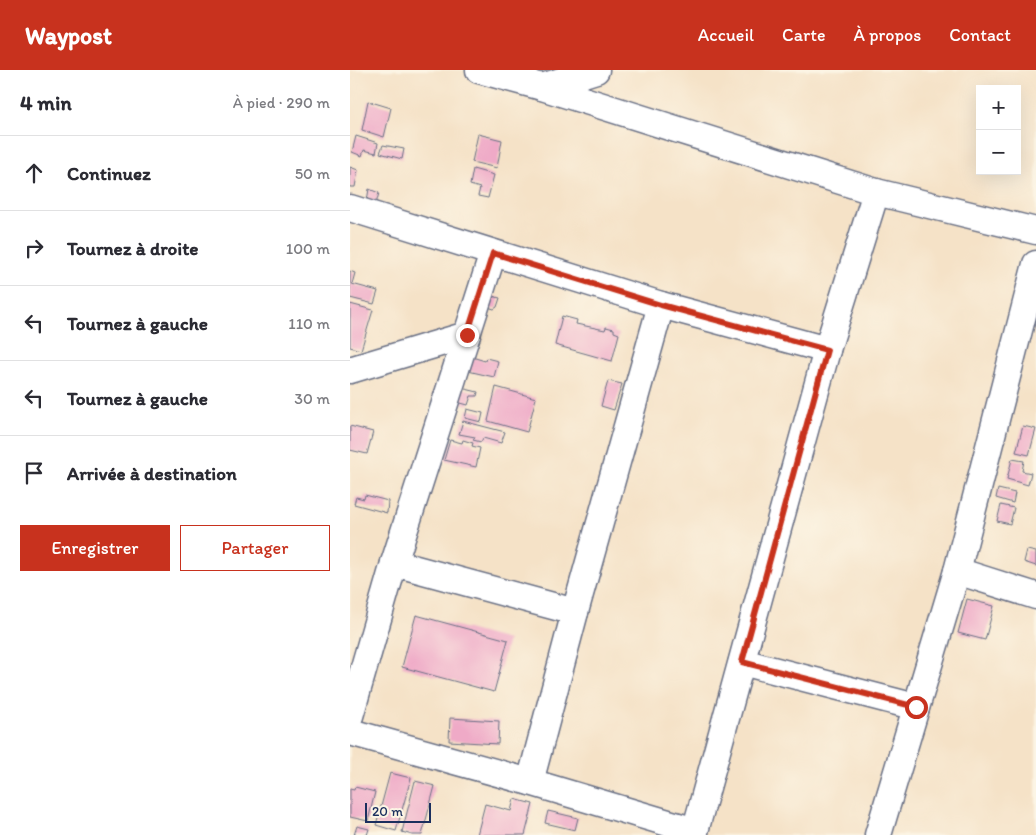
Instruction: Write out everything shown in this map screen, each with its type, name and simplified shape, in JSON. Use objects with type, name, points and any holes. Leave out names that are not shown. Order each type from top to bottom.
[{"type":"street","points":[[479,70],[542,87],[876,192],[1036,231]]},
{"type":"street","points":[[542,87],[596,70]]},
{"type":"street","points":[[350,732],[530,782],[694,833],[827,350],[876,192]]},
{"type":"street","points":[[350,208],[661,305],[827,350]]},
{"type":"street","points":[[350,716],[394,563],[493,253]]},
{"type":"street","points":[[878,835],[957,571],[1036,264]]},
{"type":"street","points":[[530,782],[574,612],[661,305]]},
{"type":"street","points":[[350,370],[467,335]]},
{"type":"street","points":[[394,563],[574,612]]},
{"type":"street","points":[[957,571],[1036,596]]},
{"type":"street","points":[[742,662],[916,707]]},
{"type":"building","points":[[368,101],[391,108],[384,137],[362,130]]},
{"type":"building","points":[[478,134],[502,140],[497,168],[472,162]]},
{"type":"building","points":[[356,136],[378,143],[376,153],[364,150],[362,156],[352,152]]},
{"type":"building","points":[[383,145],[404,149],[402,159],[380,153]]},
{"type":"building","points":[[350,167],[358,170],[355,187],[350,187]]},
{"type":"building","points":[[473,169],[494,175],[488,198],[478,196],[480,188],[470,185]]},
{"type":"building","points":[[369,189],[379,193],[376,204],[367,201]]},
{"type":"building","points":[[350,271],[355,273],[352,284],[378,291],[374,304],[350,298]]},
{"type":"building","points":[[488,295],[500,298],[497,307],[494,309],[485,306]]},
{"type":"building","points":[[350,304],[373,310],[361,350],[350,347]]},
{"type":"building","points":[[562,316],[577,320],[576,324],[605,330],[606,327],[614,329],[614,332],[619,334],[612,361],[555,345]]},
{"type":"building","points":[[472,357],[485,361],[486,358],[498,361],[494,377],[468,371]]},
{"type":"building","points":[[608,381],[622,384],[614,410],[601,406]]},
{"type":"building","points":[[496,387],[536,398],[527,432],[488,421]]},
{"type":"building","points":[[461,388],[478,392],[477,396],[471,396],[468,405],[457,402]]},
{"type":"building","points":[[467,409],[483,413],[481,422],[465,418]]},
{"type":"building","points":[[463,421],[505,432],[501,443],[483,438],[481,442],[473,440],[475,437],[459,434]]},
{"type":"building","points":[[350,426],[373,432],[367,454],[350,450]]},
{"type":"building","points":[[1023,426],[1036,429],[1029,455],[1016,452]]},
{"type":"building","points":[[450,440],[462,443],[463,440],[473,443],[472,446],[480,448],[476,467],[444,460]]},
{"type":"building","points":[[1012,459],[1024,461],[1022,471],[1031,473],[1028,485],[1007,479]]},
{"type":"building","points":[[998,489],[1015,493],[1013,503],[996,498]]},
{"type":"building","points":[[365,495],[388,501],[387,513],[354,504],[356,497],[364,499]]},
{"type":"building","points":[[1001,505],[1014,508],[1010,524],[997,521]]},
{"type":"building","points":[[1027,550],[1036,552],[1036,566],[1024,562]]},
{"type":"building","points":[[967,599],[994,606],[985,640],[958,633]]},
{"type":"building","points":[[416,615],[508,640],[494,692],[402,667]]},
{"type":"building","points":[[450,718],[499,721],[498,744],[449,741]]},
{"type":"building","points":[[390,773],[411,778],[396,831],[376,825]]},
{"type":"building","points":[[415,781],[435,786],[422,835],[402,832]]},
{"type":"building","points":[[355,787],[375,792],[368,821],[350,817],[350,789],[354,790]]},
{"type":"building","points":[[514,799],[533,804],[525,835],[477,835],[485,804],[511,811]]},
{"type":"building","points":[[548,811],[578,818],[575,830],[545,823]]},
{"type":"building","points":[[357,826],[369,829],[367,835],[354,835]]},
{"type":"route","points":[[467,335],[493,253],[661,305],[827,350],[742,662],[916,707]]}]
